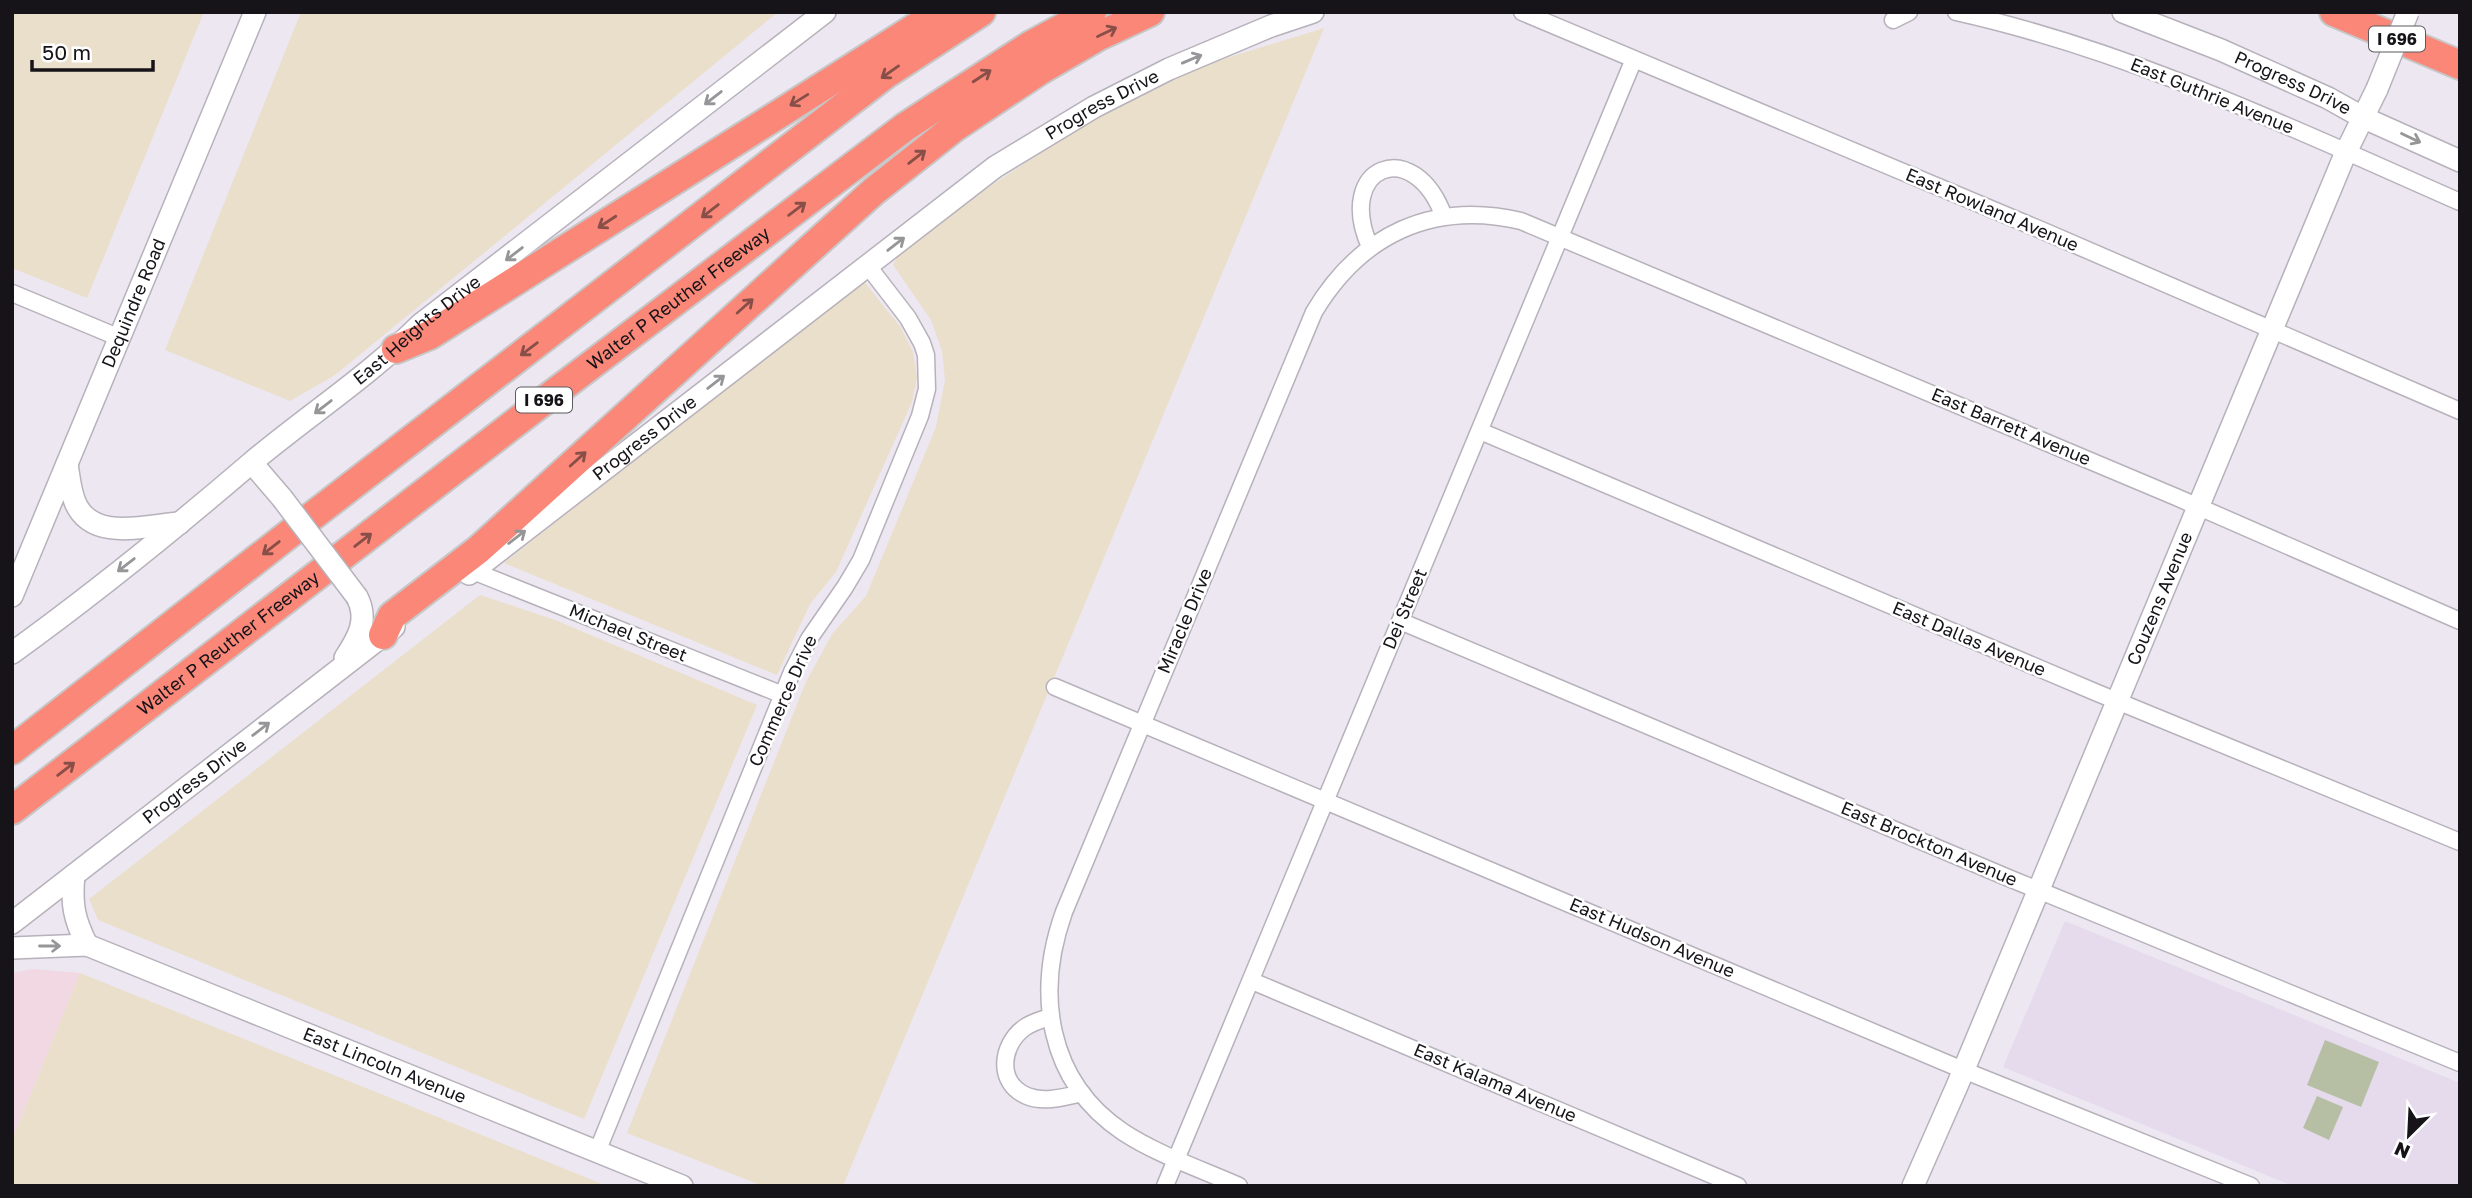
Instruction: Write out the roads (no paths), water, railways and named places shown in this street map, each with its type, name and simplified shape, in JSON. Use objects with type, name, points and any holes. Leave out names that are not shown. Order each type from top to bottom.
[{"type":"highway","points":[[396,349],[430,335],[940,12]]},
{"type":"highway","name":"I 696","points":[[12,750],[886,74],[981,12]]},
{"type":"highway","name":"Walter P Reuther Freeway","points":[[12,810],[530,411],[905,127],[1031,45],[1092,12]]},
{"type":"highway","points":[[383,635],[392,616],[478,550],[874,191],[955,127],[1040,71],[1099,36],[1150,12]]},
{"type":"highway","name":"I 696","points":[[2334,12],[2460,65]]},
{"type":"main road","name":"Dequindre Road","points":[[12,596],[255,12]]},
{"type":"main road","name":"East Heights Drive","points":[[12,653],[180,523],[396,349],[421,324],[825,12]]},
{"type":"main road","name":"Progress Drive","points":[[12,923],[339,668],[473,571],[995,167],[1094,107],[1169,69],[1270,26],[1313,12]]},
{"type":"main road","name":"Progress Drive","points":[[2123,12],[2221,50],[2460,161]]},
{"type":"main road","name":"Couzens Avenue","points":[[1913,1186],[2346,152],[2377,89],[2408,12]]},
{"type":"main road","points":[[252,463],[357,597],[363,612],[361,630],[339,668]]},
{"type":"main road","points":[[67,464],[76,505],[89,520],[119,529],[180,523]]},
{"type":"main road","points":[[74,875],[75,921],[88,945]]},
{"type":"main road","name":"East Lincoln Avenue","points":[[12,948],[88,945],[682,1186]]},
{"type":"street","name":"East Rowland Avenue","points":[[1522,12],[2273,329],[2460,411]]},
{"type":"street","points":[[1893,20],[1909,12]]},
{"type":"street","name":"East Guthrie Avenue","points":[[1956,12],[2044,34],[2130,62],[2460,202]]},
{"type":"street","name":"Dei Street","points":[[1166,1186],[1634,59]]},
{"type":"street","points":[[1370,247],[1360,220],[1360,203],[1365,185],[1378,173],[1396,168],[1418,176],[1437,198],[1444,217]]},
{"type":"street","name":"Miracle Drive","points":[[1240,1186],[1145,1145],[1121,1131],[1082,1093],[1060,1053],[1050,1017],[1048,978],[1057,932],[1314,312],[1334,281],[1370,247],[1409,226],[1444,217],[1483,214],[1500,216],[1560,236]]},
{"type":"street","name":"East Barrett Avenue","points":[[1560,236],[2199,507],[2460,621]]},
{"type":"street","name":"Commerce Drive","points":[[597,1152],[783,695],[808,639],[845,587],[861,559],[924,403],[928,374],[922,343],[908,318],[867,266]]},
{"type":"street","points":[[12,293],[120,338]]},
{"type":"street","name":"East Dallas Avenue","points":[[1480,431],[2117,701],[2460,842]]},
{"type":"street","name":"Michael Street","points":[[473,571],[783,695]]},
{"type":"street","name":"East Brockton Avenue","points":[[1400,621],[2039,890],[2460,1063]]},
{"type":"street","name":"East Hudson Avenue","points":[[1055,687],[1963,1070],[2251,1186]]},
{"type":"street","name":"East Kalama Avenue","points":[[1252,981],[1738,1186]]},
{"type":"street","points":[[1050,1017],[1025,1027],[1013,1039],[1004,1056],[1009,1080],[1026,1096],[1052,1099],[1082,1093]]}]
